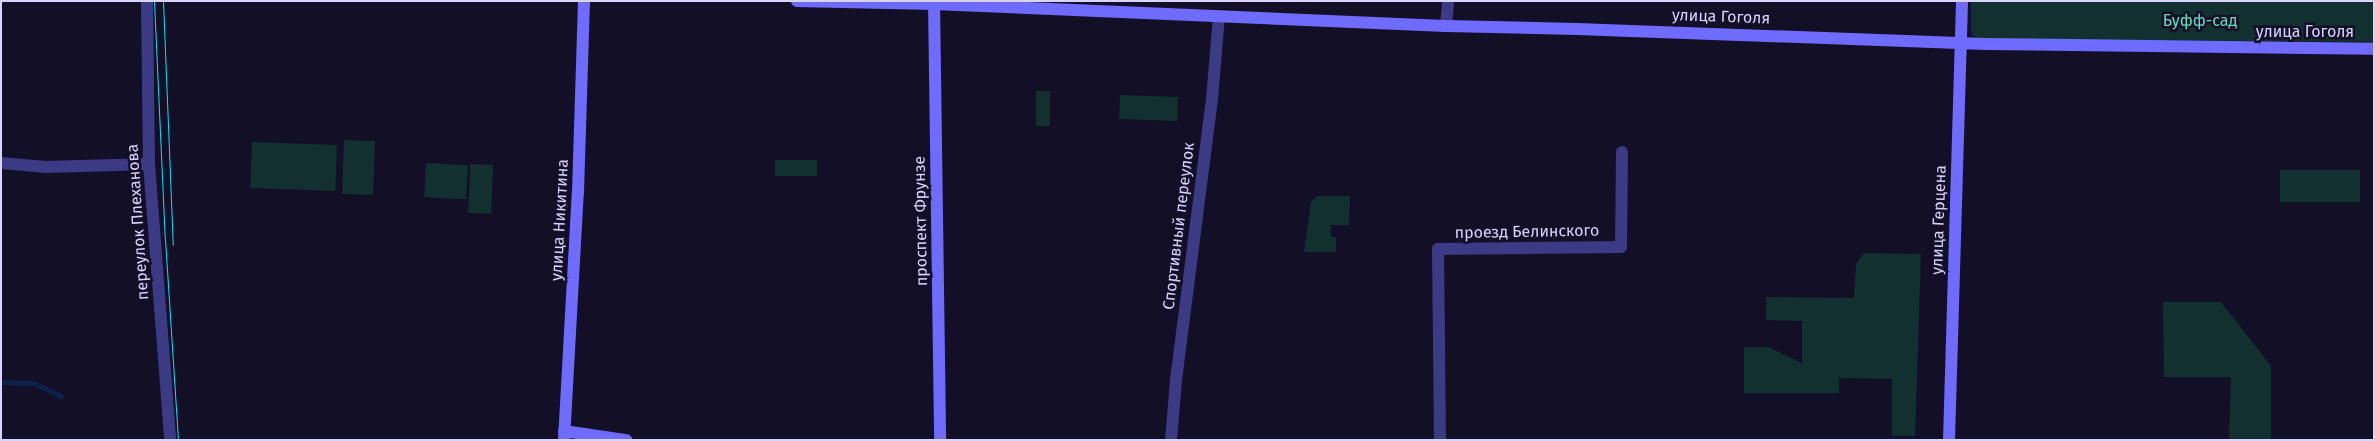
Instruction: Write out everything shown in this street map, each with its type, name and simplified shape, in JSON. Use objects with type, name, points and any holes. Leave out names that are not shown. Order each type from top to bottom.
[{"type":"street","name":"переулок Плеханова","points":[[147,1],[149,164],[170,440]]},
{"type":"street","name":"улица Никитина","points":[[564,436],[578,192],[584,1]]},
{"type":"street","name":"улица Гоголя","points":[[797,1],[934,3],[1446,26],[1961,42],[2374,49]]},
{"type":"street","points":[[1446,26],[1448,1]]},
{"type":"street","name":"улица Герцена","points":[[1949,440],[1962,1]]},
{"type":"street","name":"проспект Фрунзе","points":[[934,3],[940,440]]},
{"type":"street","name":"Спортивный переулок","points":[[1171,440],[1177,371],[1212,99],[1219,16]]},
{"type":"street","name":"проезд Белинского","points":[[1440,440],[1438,249],[1621,246],[1622,152]]},
{"type":"street","points":[[1,162],[46,167],[149,164]]},
{"type":"street","points":[[564,436],[626,440]]},
{"type":"green space","name":"Буфф-сад","points":[[1971,1],[2374,1],[2374,42],[1981,39],[1972,35]]},
{"type":"green space","points":[[1036,91],[1050,91],[1050,126],[1036,126]]},
{"type":"green space","points":[[1120,95],[1178,97],[1177,121],[1119,119]]},
{"type":"green space","points":[[344,140],[375,141],[373,195],[342,194]]},
{"type":"green space","points":[[252,142],[337,145],[335,191],[250,188]]},
{"type":"green space","points":[[775,160],[817,160],[817,176],[775,176]]},
{"type":"green space","points":[[426,163],[468,165],[466,199],[424,197]]},
{"type":"green space","points":[[470,164],[493,165],[491,214],[468,213]]},
{"type":"green space","points":[[2280,170],[2360,170],[2360,202],[2280,202]]},
{"type":"green space","points":[[1317,196],[1350,196],[1349,225],[1331,225],[1331,237],[1336,237],[1336,252],[1304,252],[1311,202]]},
{"type":"green space","points":[[1864,253],[1921,254],[1915,436],[1892,436],[1892,379],[1839,378],[1839,393],[1744,393],[1744,347],[1768,347],[1802,363],[1802,321],[1766,320],[1766,297],[1854,298],[1856,264]]},
{"type":"green space","points":[[2163,302],[2221,302],[2271,366],[2271,440],[2229,439],[2231,377],[2164,377]]},
{"type":"waterway","points":[[1,382],[34,383],[61,396]]},
{"type":"tram line","points":[[154,1],[165,239],[178,440]]},
{"type":"tram line","points":[[163,1],[173,245]]}]
